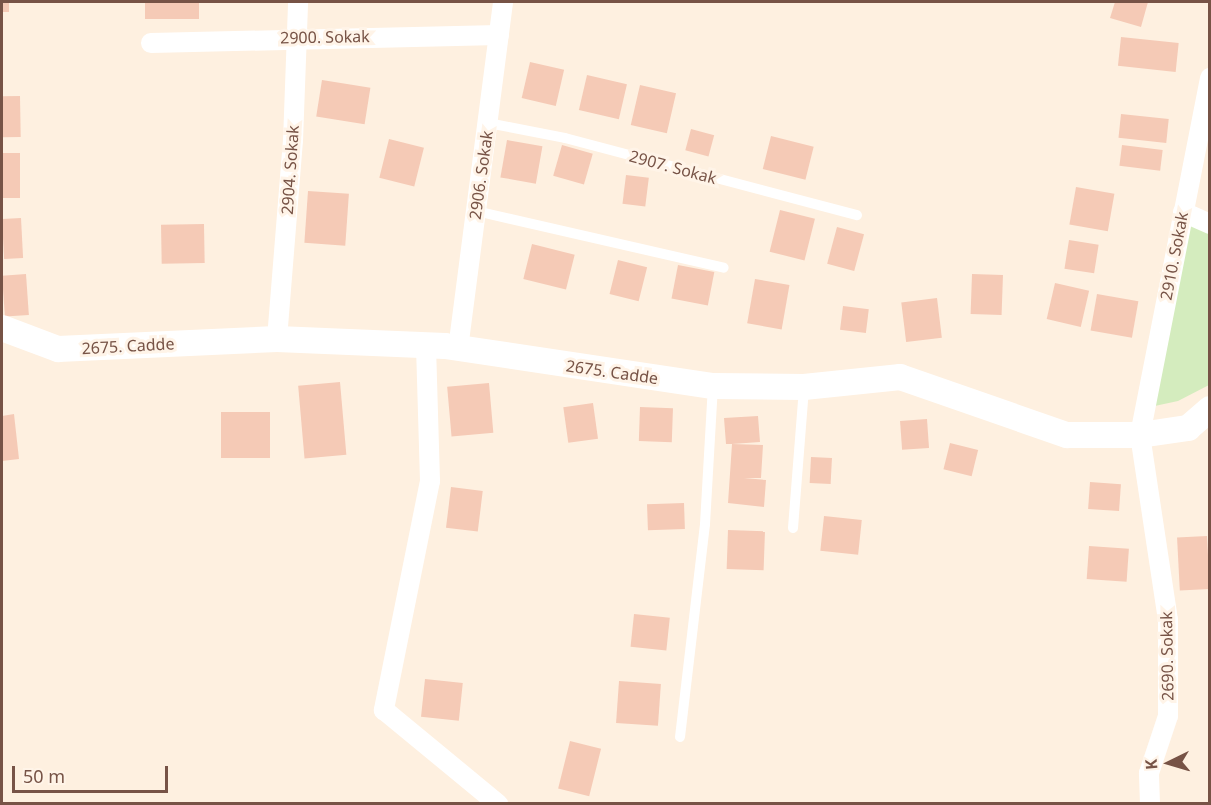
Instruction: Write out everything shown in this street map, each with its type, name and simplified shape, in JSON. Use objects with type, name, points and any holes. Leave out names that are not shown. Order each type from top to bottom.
[{"type":"street","name":"2904. Sokak","points":[[277,339],[298,37],[298,2]]},
{"type":"street","name":"2906. Sokak","points":[[458,349],[503,2]]},
{"type":"street","name":"2900. Sokak","points":[[151,43],[298,37],[499,35]]},
{"type":"street","name":"2910. Sokak","points":[[1140,435],[1209,78]]},
{"type":"street","points":[[1183,212],[1209,224]]},
{"type":"street","name":"2675. Cadde","points":[[2,328],[58,350],[277,339],[426,346],[712,386],[804,387],[900,377],[1067,435],[1140,435],[1188,428],[1209,409]]},
{"type":"street","points":[[426,346],[431,398],[430,481],[384,710],[498,804]]},
{"type":"street","name":"2690. Sokak","points":[[1140,435],[1168,620],[1168,716],[1149,773],[1150,804]]},
{"type":"lane","name":"2907. Sokak","points":[[488,123],[565,138],[857,215]]},
{"type":"lane","points":[[476,211],[724,268]]},
{"type":"lane","points":[[680,737],[705,524],[712,386]]},
{"type":"lane","points":[[794,528],[804,387]]},
{"type":"green space","points":[[1190,225],[1209,232],[1209,385],[1178,401],[1150,407]]},
{"type":"building","points":[[2,2],[9,2],[9,12],[2,12]]},
{"type":"building","points":[[145,2],[199,2],[199,19],[145,19]]},
{"type":"building","points":[[1115,2],[1148,2],[1141,27],[1110,18]]},
{"type":"building","points":[[1121,37],[1179,43],[1176,72],[1118,66]]},
{"type":"building","points":[[530,62],[564,70],[556,106],[522,98]]},
{"type":"building","points":[[587,75],[627,84],[619,119],[579,110]]},
{"type":"building","points":[[322,80],[370,88],[365,124],[316,117]]},
{"type":"building","points":[[640,85],[676,93],[667,133],[631,125]]},
{"type":"building","points":[[2,96],[20,96],[21,137],[3,137]]},
{"type":"building","points":[[1121,114],[1169,119],[1166,143],[1118,138]]},
{"type":"building","points":[[691,129],[714,135],[708,156],[685,150]]},
{"type":"building","points":[[771,136],[814,147],[805,180],[763,169]]},
{"type":"building","points":[[389,139],[424,148],[414,187],[379,178]]},
{"type":"building","points":[[507,140],[542,146],[536,184],[500,177]]},
{"type":"building","points":[[562,145],[593,154],[584,185],[553,176]]},
{"type":"building","points":[[1122,145],[1163,150],[1160,171],[1119,166]]},
{"type":"building","points":[[2,153],[20,153],[20,198],[2,198]]},
{"type":"building","points":[[626,175],[649,178],[645,207],[622,204]]},
{"type":"building","points":[[1076,187],[1114,194],[1108,231],[1069,224]]},
{"type":"building","points":[[308,191],[349,194],[345,246],[304,243]]},
{"type":"building","points":[[780,210],[815,219],[805,260],[770,252]]},
{"type":"building","points":[[21,218],[23,258],[4,259],[2,219]]},
{"type":"building","points":[[204,224],[205,263],[162,264],[161,225]]},
{"type":"building","points":[[837,227],[864,234],[854,271],[827,264]]},
{"type":"building","points":[[1069,240],[1099,245],[1094,273],[1064,269]]},
{"type":"building","points":[[532,244],[575,255],[566,290],[523,279]]},
{"type":"building","points":[[618,260],[647,267],[639,301],[610,294]]},
{"type":"building","points":[[678,265],[714,272],[708,305],[672,298]]},
{"type":"building","points":[[26,274],[29,315],[5,317],[2,276]]},
{"type":"building","points":[[972,274],[1003,275],[1002,315],[971,314]]},
{"type":"building","points":[[755,279],[789,285],[782,329],[747,323]]},
{"type":"building","points":[[1055,283],[1089,291],[1081,327],[1047,319]]},
{"type":"building","points":[[1097,294],[1138,301],[1132,338],[1091,330]]},
{"type":"building","points":[[937,298],[942,338],[906,342],[901,302]]},
{"type":"building","points":[[843,306],[869,309],[866,333],[840,330]]},
{"type":"building","points":[[340,382],[346,455],[305,458],[298,386]]},
{"type":"building","points":[[489,383],[493,433],[452,436],[447,387]]},
{"type":"building","points":[[593,403],[598,439],[568,443],[563,407]]},
{"type":"building","points":[[640,407],[673,408],[672,442],[639,441]]},
{"type":"building","points":[[221,412],[270,412],[270,458],[221,458]]},
{"type":"building","points":[[14,414],[19,459],[2,461],[2,416]]},
{"type":"building","points":[[758,416],[760,442],[726,444],[724,418]]},
{"type":"building","points":[[927,419],[929,448],[902,450],[900,421]]},
{"type":"building","points":[[950,443],[978,450],[972,476],[943,469]]},
{"type":"building","points":[[732,444],[763,445],[761,478],[744,478],[766,480],[764,507],[728,503]]},
{"type":"building","points":[[811,457],[832,458],[831,484],[810,483]]},
{"type":"building","points":[[1090,482],[1121,484],[1119,511],[1088,509]]},
{"type":"building","points":[[451,487],[483,491],[478,532],[446,528]]},
{"type":"building","points":[[684,503],[685,529],[648,530],[647,504]]},
{"type":"building","points":[[824,516],[862,520],[858,555],[820,551]]},
{"type":"building","points":[[728,530],[765,531],[764,570],[727,569]]},
{"type":"building","points":[[1207,536],[1210,589],[1180,590],[1177,538]]},
{"type":"building","points":[[1089,546],[1129,549],[1127,582],[1087,579]]},
{"type":"building","points":[[634,614],[670,618],[666,651],[631,647]]},
{"type":"building","points":[[425,679],[463,683],[459,721],[421,717]]},
{"type":"building","points":[[619,681],[661,684],[658,726],[616,723]]},
{"type":"building","points":[[570,741],[601,749],[589,796],[558,789]]}]
